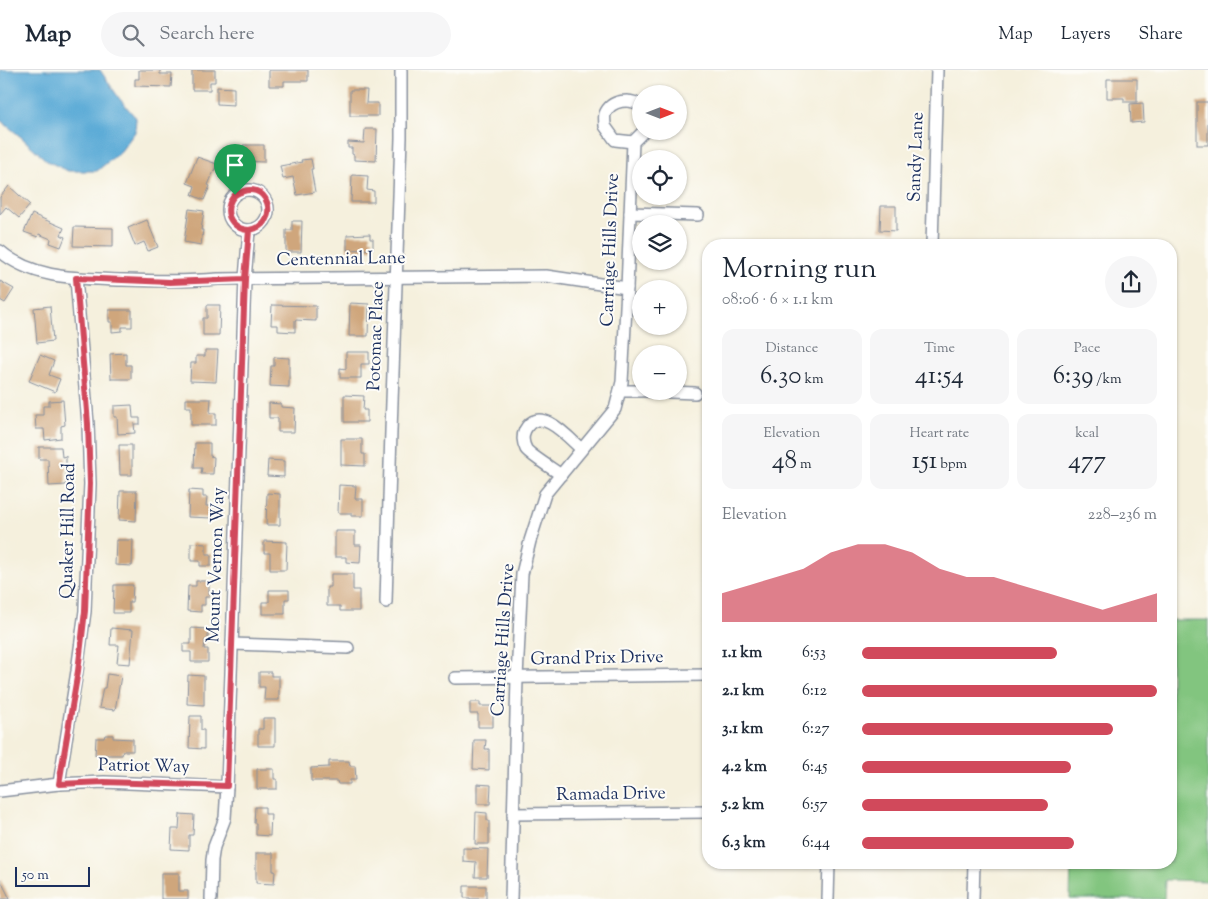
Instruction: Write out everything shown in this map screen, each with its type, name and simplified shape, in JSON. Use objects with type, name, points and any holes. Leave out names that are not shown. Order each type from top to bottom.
[{"type":"street","name":"Potomac Place","points":[[386,602],[401,138],[401,70]]},
{"type":"street","name":"Sandy Lane","points":[[932,239],[937,70]]},
{"type":"street","points":[[632,102],[627,100],[614,103],[605,114],[604,126],[615,140],[632,142]]},
{"type":"street","name":"Carriage Hills Drive","points":[[511,899],[522,574],[545,494],[615,409],[620,390],[627,288],[632,142]]},
{"type":"street","points":[[630,213],[698,215]]},
{"type":"street","name":"Mount Vernon Way","points":[[210,899],[212,860],[214,847],[224,818],[227,786],[245,279],[249,230]]},
{"type":"street","name":"Centennial Lane","points":[[0,251],[13,260],[34,270],[56,276],[76,278],[170,282],[245,279],[546,276],[627,288]]},
{"type":"street","name":"Quaker Hill Road","points":[[59,784],[78,671],[85,611],[90,484],[88,424],[76,278]]},
{"type":"street","points":[[620,390],[632,391]]},
{"type":"street","points":[[687,393],[695,393]]},
{"type":"street","points":[[561,475],[527,450],[523,442],[524,432],[528,425],[536,420],[544,420],[555,425],[581,450]]},
{"type":"street","points":[[232,644],[348,648]]},
{"type":"street","name":"Grand Prix Drive","points":[[455,678],[702,675]]},
{"type":"street","name":"Patriot Way","points":[[0,791],[59,784],[104,782],[227,786]]},
{"type":"street","name":"Ramada Drive","points":[[513,814],[702,812]]},
{"type":"street","points":[[828,899],[830,869]]},
{"type":"street","points":[[973,899],[974,869]]},
{"type":"green space","points":[[1177,620],[1208,620],[1208,881],[1165,880],[1164,899],[1070,899],[1071,869],[1177,869]]},
{"type":"water","points":[[0,70],[100,70],[119,98],[136,118],[135,132],[121,151],[97,171],[68,171],[47,161],[0,120]]},
{"type":"building","points":[[139,70],[160,70],[160,74],[172,74],[171,87],[135,86],[135,79],[139,79]]},
{"type":"building","points":[[192,70],[215,70],[215,82],[210,82],[210,90],[192,90]]},
{"type":"building","points":[[269,70],[308,70],[308,81],[284,81],[284,86],[269,86]]},
{"type":"building","points":[[1107,79],[1137,79],[1137,102],[1124,102],[1124,98],[1107,98]]},
{"type":"building","points":[[217,87],[234,88],[234,105],[217,104]]},
{"type":"building","points":[[350,90],[367,90],[366,103],[378,103],[378,116],[350,116]]},
{"type":"building","points":[[1197,102],[1208,102],[1208,145],[1197,145]]},
{"type":"building","points":[[1143,103],[1144,122],[1131,123],[1130,104]]},
{"type":"building","points":[[365,129],[377,129],[376,161],[354,160],[352,148],[348,148],[348,142],[364,143]]},
{"type":"building","points":[[243,145],[264,145],[264,162],[237,161],[237,150],[243,150]]},
{"type":"building","points":[[197,157],[217,164],[204,200],[192,195],[195,186],[187,183]]},
{"type":"building","points":[[311,159],[315,192],[297,195],[293,177],[283,179],[280,166]]},
{"type":"building","points":[[352,175],[368,176],[367,190],[374,191],[374,202],[351,202]]},
{"type":"building","points":[[9,186],[30,205],[19,218],[6,207],[0,214],[0,197]]},
{"type":"building","points":[[881,206],[896,206],[896,231],[880,230]]},
{"type":"building","points":[[189,209],[204,211],[201,245],[184,242]]},
{"type":"building","points":[[32,214],[64,228],[61,235],[65,237],[61,247],[50,243],[51,239],[39,234],[38,237],[24,232]]},
{"type":"building","points":[[147,220],[158,247],[148,251],[144,242],[135,246],[128,228]]},
{"type":"building","points":[[292,221],[302,221],[301,252],[286,252],[286,230],[292,230]]},
{"type":"building","points":[[74,227],[113,228],[113,247],[73,246]]},
{"type":"building","points":[[370,234],[370,239],[373,239],[373,249],[347,250],[347,235]]},
{"type":"building","points":[[0,281],[14,289],[5,303],[0,300]]},
{"type":"building","points":[[350,303],[369,304],[368,336],[349,336]]},
{"type":"building","points":[[207,305],[220,305],[219,335],[203,335],[203,318],[207,318]]},
{"type":"building","points":[[272,305],[316,306],[316,321],[295,320],[295,332],[278,331],[278,325],[271,325]]},
{"type":"building","points":[[50,306],[53,341],[37,343],[34,308]]},
{"type":"building","points":[[109,310],[132,310],[132,327],[122,327],[122,331],[112,332],[112,322],[109,322]]},
{"type":"building","points":[[205,350],[218,350],[216,382],[190,381],[191,363],[196,363],[196,356],[205,356]]},
{"type":"building","points":[[346,352],[369,352],[369,364],[361,364],[361,378],[340,378],[340,368],[346,369]]},
{"type":"building","points":[[126,353],[126,365],[131,365],[131,379],[111,379],[110,354]]},
{"type":"building","points":[[40,355],[54,361],[49,375],[60,379],[55,392],[29,381]]},
{"type":"building","points":[[274,357],[289,358],[289,387],[270,386],[271,366],[274,366]]},
{"type":"building","points":[[344,395],[364,396],[363,410],[367,410],[367,422],[344,422]]},
{"type":"building","points":[[186,399],[211,399],[210,413],[216,413],[216,425],[191,425],[191,407],[186,407]]},
{"type":"building","points":[[63,400],[65,425],[61,426],[61,438],[45,440],[44,429],[36,429],[35,415],[43,415],[43,406],[49,406],[49,401]]},
{"type":"building","points":[[269,403],[281,404],[281,407],[295,408],[294,432],[278,432],[278,418],[269,418]]},
{"type":"building","points":[[132,405],[133,418],[140,418],[140,424],[134,424],[135,433],[118,434],[117,417],[114,417],[114,406]]},
{"type":"building","points":[[341,439],[362,439],[362,454],[365,454],[365,466],[341,465]]},
{"type":"building","points":[[195,443],[210,443],[210,456],[214,457],[213,474],[201,474],[202,468],[194,468]]},
{"type":"building","points":[[119,445],[132,445],[132,475],[120,475]]},
{"type":"building","points":[[39,447],[61,447],[62,457],[66,456],[66,485],[49,486],[48,459],[39,459]]},
{"type":"building","points":[[268,460],[284,461],[284,477],[267,476]]},
{"type":"building","points":[[339,485],[356,486],[355,499],[363,499],[363,516],[351,516],[351,513],[338,513]]},
{"type":"building","points":[[189,490],[203,491],[203,497],[207,497],[206,506],[213,506],[212,518],[188,517]]},
{"type":"building","points":[[120,491],[137,491],[136,521],[119,520]]},
{"type":"building","points":[[267,493],[280,494],[280,525],[266,525]]},
{"type":"building","points":[[335,531],[355,531],[355,545],[361,545],[360,563],[346,562],[346,557],[335,557]]},
{"type":"building","points":[[116,540],[133,540],[132,566],[115,565]]},
{"type":"building","points":[[264,541],[287,542],[286,570],[270,570],[270,553],[264,553]]},
{"type":"building","points":[[191,543],[206,544],[206,554],[211,554],[211,566],[200,566],[200,561],[191,561]]},
{"type":"building","points":[[331,574],[353,574],[353,590],[359,590],[359,611],[340,611],[340,606],[327,606],[327,587],[331,587]]},
{"type":"building","points":[[196,581],[209,581],[209,597],[205,597],[205,605],[201,605],[201,612],[187,611],[188,586],[196,586]]},
{"type":"building","points":[[114,585],[133,585],[132,602],[129,602],[129,613],[113,613]]},
{"type":"building","points":[[269,590],[289,590],[289,599],[285,599],[285,614],[262,614],[262,602],[269,602]]},
{"type":"building","points":[[111,628],[133,630],[130,664],[117,663],[119,645],[110,645]]},
{"type":"building","points":[[191,628],[208,629],[208,640],[205,640],[204,649],[208,649],[208,662],[191,662],[191,652],[183,652],[183,644],[191,644]]},
{"type":"building","points":[[259,672],[271,672],[271,676],[279,676],[279,700],[264,700],[265,687],[259,687]]},
{"type":"building","points":[[107,674],[121,676],[115,710],[99,708]]},
{"type":"building","points":[[188,675],[204,676],[204,705],[187,704]]},
{"type":"building","points":[[470,702],[480,702],[480,706],[493,706],[493,727],[478,727],[478,714],[470,714]]},
{"type":"building","points":[[190,716],[201,716],[201,730],[204,730],[204,749],[189,748]]},
{"type":"building","points":[[263,718],[275,718],[275,746],[258,746],[258,729],[263,729]]},
{"type":"building","points":[[105,735],[113,735],[113,738],[133,739],[133,751],[123,751],[122,755],[95,755],[96,738],[104,738]]},
{"type":"building","points":[[474,740],[486,740],[485,749],[489,749],[489,770],[473,769]]},
{"type":"building","points":[[329,761],[349,761],[350,766],[355,766],[356,780],[350,780],[350,784],[338,784],[337,781],[311,781],[311,768],[329,767]]},
{"type":"building","points":[[257,769],[274,769],[277,789],[257,789]]},
{"type":"building","points":[[477,784],[491,785],[490,804],[477,804]]},
{"type":"building","points":[[255,807],[265,807],[265,814],[271,814],[270,836],[256,835],[256,823],[254,823]]},
{"type":"building","points":[[476,812],[487,813],[489,844],[475,844]]},
{"type":"building","points":[[180,814],[194,815],[193,835],[189,835],[189,850],[171,849],[172,829],[179,829]]},
{"type":"building","points":[[463,848],[488,849],[487,877],[475,877],[476,862],[463,861]]},
{"type":"building","points":[[256,853],[273,853],[274,884],[256,883]]},
{"type":"building","points":[[161,873],[179,873],[179,891],[188,891],[188,899],[161,899]]},
{"type":"building","points":[[0,879],[10,899],[0,899]]},
{"type":"building","points":[[464,886],[486,886],[486,899],[464,898]]},
{"type":"route","points":[[235,195],[229,204],[228,212],[230,218],[239,228],[249,230],[245,279],[170,282],[76,278],[88,424],[90,484],[85,611],[78,671],[59,784],[104,782],[227,786],[245,279],[248,245],[249,230],[255,229],[264,223],[269,212],[263,196],[257,191],[246,189],[235,195]]}]
